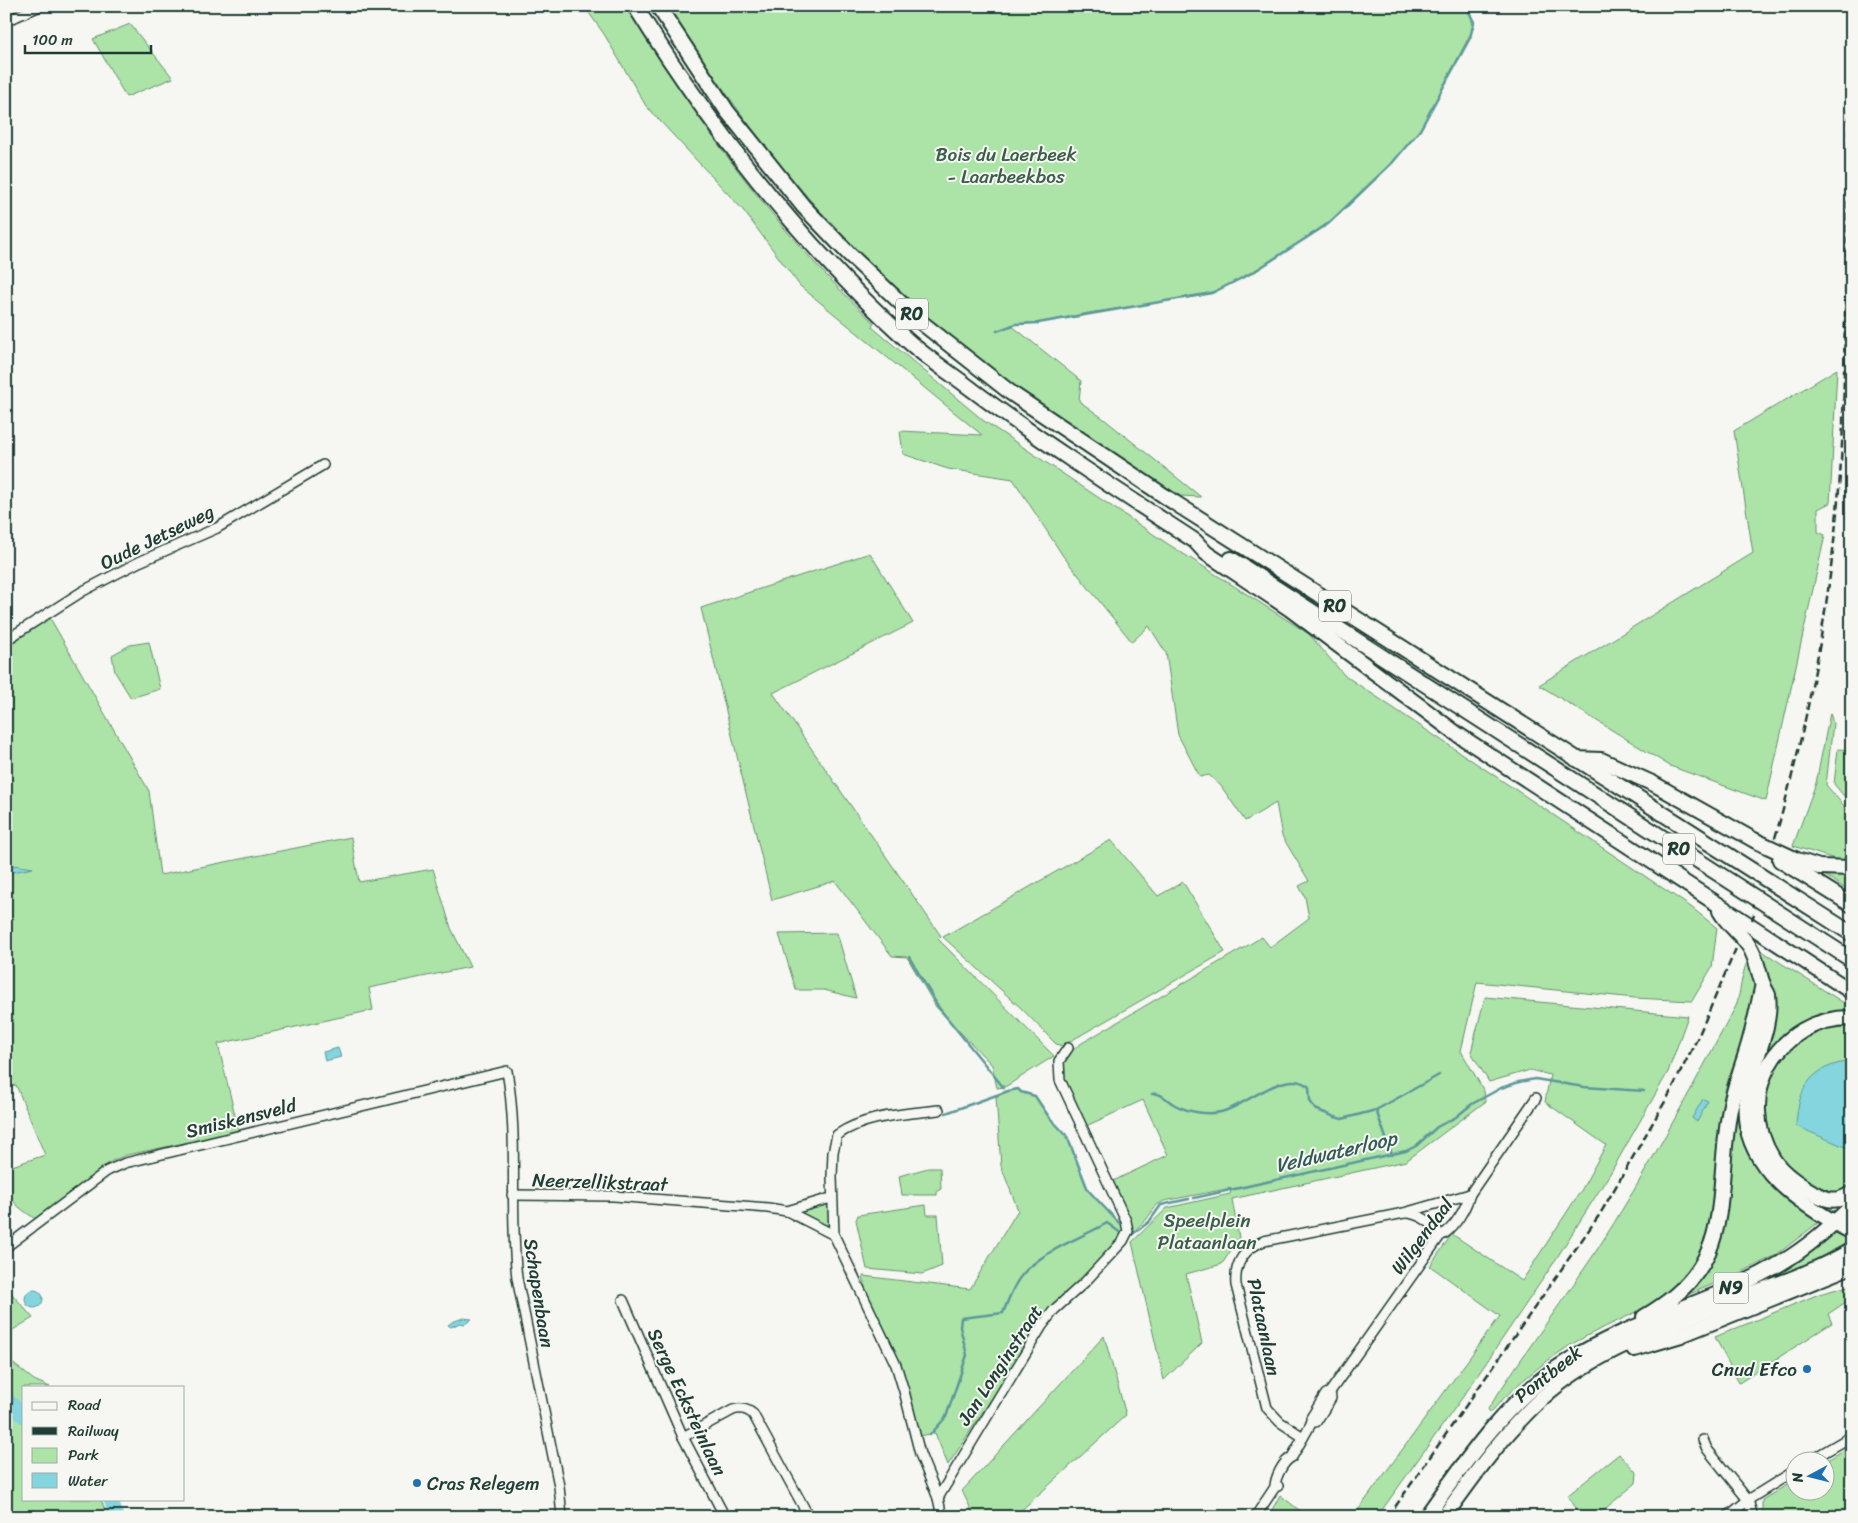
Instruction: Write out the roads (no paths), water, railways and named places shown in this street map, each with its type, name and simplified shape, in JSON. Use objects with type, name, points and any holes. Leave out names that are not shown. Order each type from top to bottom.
[{"type":"highway","name":"R0","points":[[635,6],[692,94],[752,176],[824,260],[909,342],[1000,411],[1195,541],[1211,546],[1254,573],[1852,960]]},
{"type":"highway","name":"R0","points":[[658,6],[728,112],[803,206],[849,254],[922,323],[1011,393],[1175,503],[1852,934]]},
{"type":"highway","points":[[1195,541],[1206,553],[1290,609],[1427,714],[1717,906],[1852,992]]},
{"type":"highway","points":[[1575,759],[1601,760],[1677,796],[1754,840],[1797,860],[1819,867],[1852,868]]},
{"type":"highway","points":[[1754,840],[1763,849],[1852,906]]},
{"type":"highway","points":[[1717,906],[1726,922],[1749,946],[1760,969],[1763,984],[1768,995],[1766,1022],[1749,1082],[1745,1104],[1752,1142],[1759,1159],[1784,1188],[1852,1232]]},
{"type":"highway","points":[[1618,1334],[1678,1294],[1699,1270],[1710,1251],[1718,1226],[1725,1139],[1731,1106],[1755,1023],[1763,984]]},
{"type":"highway","points":[[1852,1018],[1838,1018],[1803,1028],[1780,1046],[1764,1077],[1758,1098],[1758,1117],[1764,1141],[1774,1160],[1789,1177],[1824,1199],[1834,1201],[1843,1199],[1852,1192]]},
{"type":"highway","name":"N9","points":[[1426,1517],[1459,1470],[1512,1407],[1566,1362],[1618,1334],[1761,1274],[1801,1250],[1852,1206]]},
{"type":"highway","name":"Pontbeek","points":[[1444,1517],[1499,1442],[1544,1396],[1565,1380],[1613,1351],[1712,1309],[1808,1272],[1852,1250]]},
{"type":"highway","points":[[1613,1351],[1631,1350],[1681,1335],[1852,1266]]},
{"type":"street","points":[[6,21],[40,6]]},
{"type":"street","name":"Oude Jetseweg","points":[[6,640],[83,592],[139,562],[217,528],[324,465]]},
{"type":"street","name":"Jan Longinstraat","points":[[938,1498],[1042,1326],[1054,1310],[1085,1282],[1123,1241],[1128,1231],[1126,1221],[1060,1080],[1059,1061],[1068,1048]]},
{"type":"street","name":"Schapenbaan","points":[[507,1071],[514,1129],[512,1195],[513,1244],[517,1278],[559,1486],[562,1517]]},
{"type":"street","name":"Smiskensveld","points":[[6,1247],[106,1171],[124,1163],[507,1071]]},
{"type":"street","name":"Wilgendaal","points":[[1255,1517],[1274,1487],[1275,1481],[1288,1459],[1292,1457],[1312,1422],[1316,1422],[1331,1398],[1330,1392],[1440,1236],[1448,1232],[1470,1194],[1536,1098]]},
{"type":"street","points":[[939,1110],[886,1116],[845,1129],[837,1135],[833,1152],[832,1198],[834,1235],[896,1365],[920,1454],[938,1498],[942,1517]]},
{"type":"street","name":"Plataanlaan","points":[[1303,1437],[1280,1422],[1267,1408],[1236,1285],[1239,1262],[1250,1248],[1264,1241],[1404,1213],[1470,1194]]},
{"type":"street","name":"Neerzellikstraat","points":[[512,1195],[614,1196],[787,1211]]},
{"type":"street","points":[[787,1211],[832,1198]]},
{"type":"street","points":[[787,1211],[834,1235]]},
{"type":"street","points":[[1404,1213],[1412,1213],[1422,1218],[1437,1230],[1440,1236]]},
{"type":"street","name":"Serge Ecksteinlaan","points":[[623,1300],[683,1437],[724,1516]]},
{"type":"street","points":[[683,1437],[733,1410],[740,1408],[749,1410],[753,1414],[809,1517]]},
{"type":"street","points":[[1828,1450],[1852,1436]]},
{"type":"street","points":[[1703,1440],[1706,1449],[1748,1500],[1753,1517]]},
{"type":"street","points":[[1727,1517],[1748,1500],[1786,1476]]},
{"type":"water","points":[[6,864],[33,868],[13,872],[6,879]]},
{"type":"water","points":[[338,1048],[341,1057],[325,1061],[323,1052]]},
{"type":"water","points":[[1852,1061],[1852,1150],[1796,1126],[1800,1100],[1809,1081],[1826,1068]]},
{"type":"water","points":[[1703,1099],[1708,1101],[1697,1122],[1692,1118]]},
{"type":"water","points":[[30,1290],[38,1290],[43,1295],[41,1306],[30,1308],[25,1303],[25,1295]]},
{"type":"water","points":[[463,1318],[472,1319],[465,1324],[460,1323],[451,1327],[448,1325],[452,1322]]},
{"type":"waterway","points":[[997,331],[1016,324],[1038,323],[1212,293],[1252,273],[1328,224],[1393,162],[1420,130],[1470,38],[1474,22],[1466,6]]},
{"type":"waterway","points":[[909,957],[939,1008],[1004,1088]]},
{"type":"waterway","points":[[1376,1110],[1439,1075]]},
{"type":"waterway","name":"Veldwaterloop","points":[[1194,1198],[1406,1151],[1416,1146],[1437,1127],[1456,1117],[1472,1104],[1501,1088],[1519,1082],[1535,1079],[1584,1087],[1644,1091]]},
{"type":"waterway","points":[[1152,1094],[1162,1096],[1175,1105],[1192,1111],[1216,1113],[1231,1109],[1277,1084],[1289,1081],[1300,1082],[1309,1087],[1310,1101],[1315,1109],[1335,1117],[1342,1119],[1376,1110],[1392,1155]]},
{"type":"waterway","points":[[946,1113],[1018,1089],[1021,1092],[1035,1096],[1049,1117],[1067,1136],[1088,1190],[1119,1223]]},
{"type":"waterway","name":"Veldwaterloop","points":[[1130,1236],[1149,1222],[1161,1205],[1189,1199]]},
{"type":"waterway","name":"Veldwaterloop","points":[[930,1435],[946,1417],[967,1355],[960,1327],[961,1318],[1003,1313],[1013,1288],[1022,1275],[1050,1252],[1107,1223],[1122,1234]]},
{"type":"waterway","points":[[6,1399],[22,1414]]},
{"type":"waterway","points":[[111,1500],[116,1517]]},
{"type":"railway","points":[[1775,838],[1802,736],[1812,685],[1829,583],[1840,479],[1843,426],[1851,6]]},
{"type":"railway","points":[[1752,920],[1754,914]]},
{"type":"railway","points":[[1388,1517],[1600,1214],[1670,1093],[1698,1037],[1737,946]]},
{"type":"place","name":"Cnud Efco","points":[[1807,1369]]},
{"type":"place","name":"Cras Relegem","points":[[417,1483]]},
{"type":"park label","name":"Bois du Laerbeek - Laarbeekbos","points":[[1006,165]]},
{"type":"park label","name":"Speelplein Plataanlaan","points":[[1207,1231]]}]
